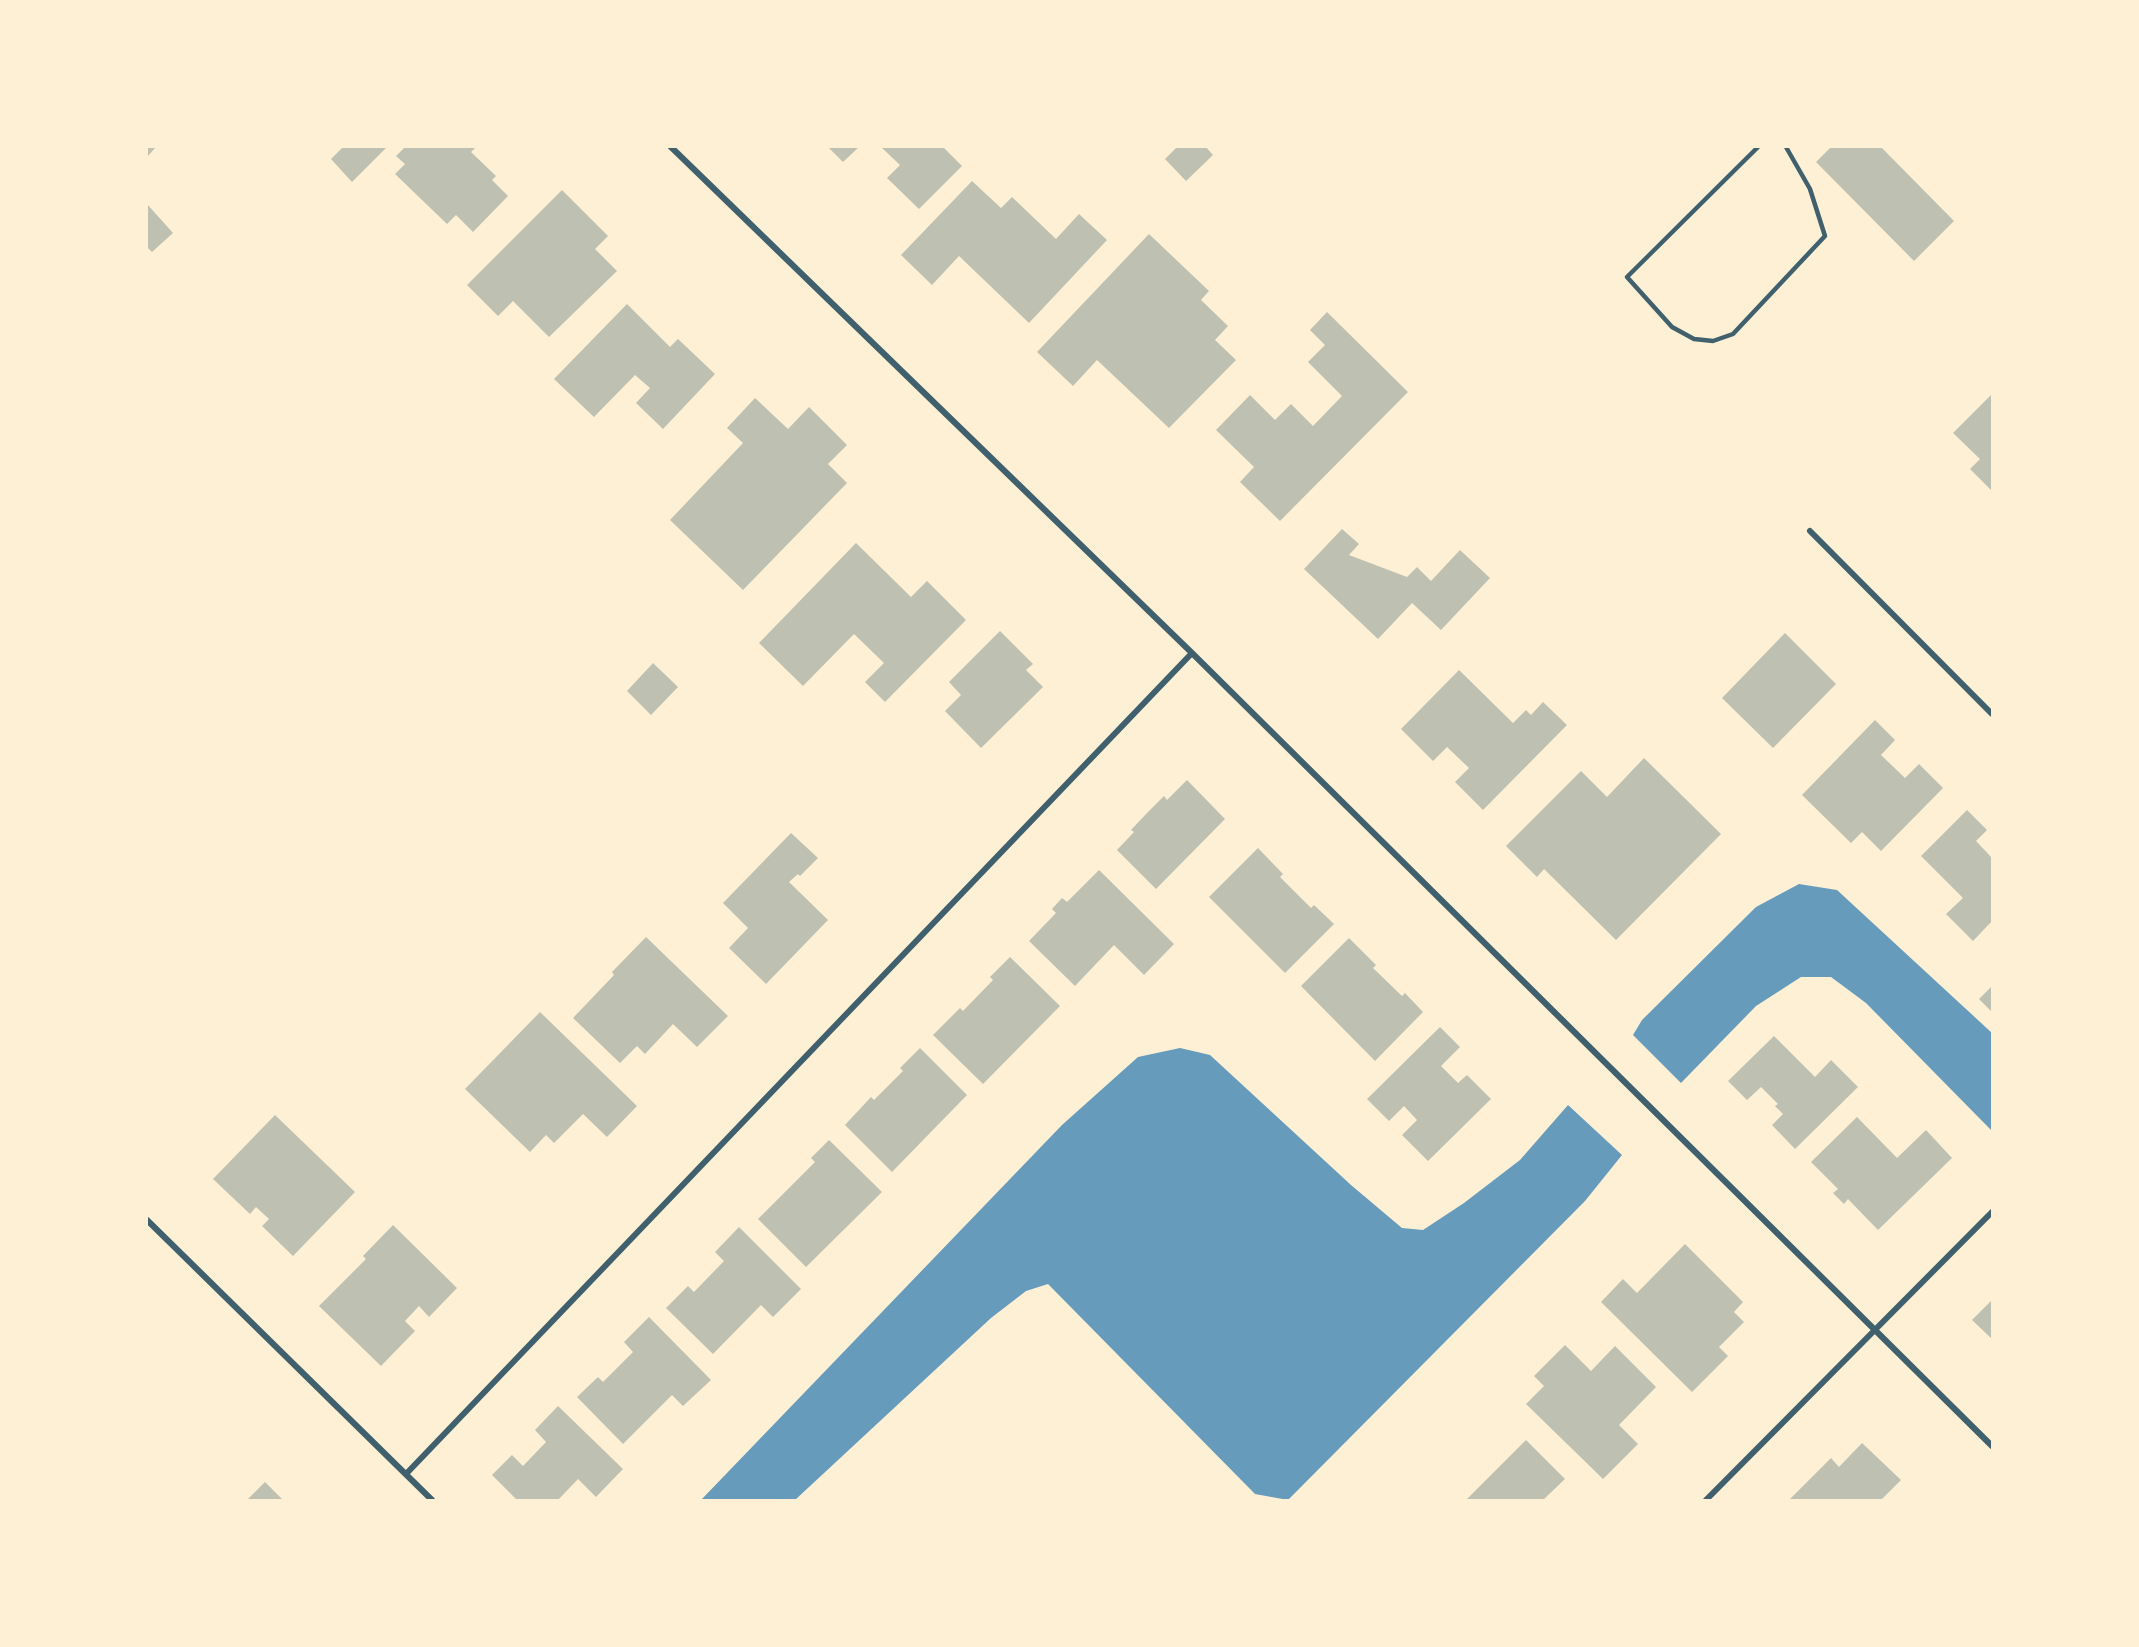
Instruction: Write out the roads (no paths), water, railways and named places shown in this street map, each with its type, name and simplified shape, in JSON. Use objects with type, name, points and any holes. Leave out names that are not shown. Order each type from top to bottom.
[{"type":"street","points":[[671,147],[1192,652],[1992,1446]]},
{"type":"street","points":[[1810,531],[1992,714]]},
{"type":"street","points":[[406,1474],[1192,652]]},
{"type":"street","points":[[1706,1500],[1992,1212]]},
{"type":"street","points":[[147,1220],[432,1500]]},
{"type":"lane","points":[[1758,147],[1628,277],[1672,327],[1694,339],[1713,341],[1733,334],[1825,236],[1810,189],[1786,147]]},
{"type":"water","points":[[1799,884],[1837,890],[1992,1033],[1992,1131],[1866,1003],[1831,977],[1801,977],[1756,1006],[1681,1083],[1633,1035],[1642,1020],[1756,907]]},
{"type":"water","points":[[1180,1048],[1210,1055],[1351,1185],[1402,1228],[1423,1230],[1464,1203],[1520,1160],[1568,1105],[1622,1155],[1585,1201],[1288,1500],[1255,1494],[1048,1284],[1026,1291],[991,1318],[795,1500],[701,1500],[1062,1125],[1138,1057]]}]
